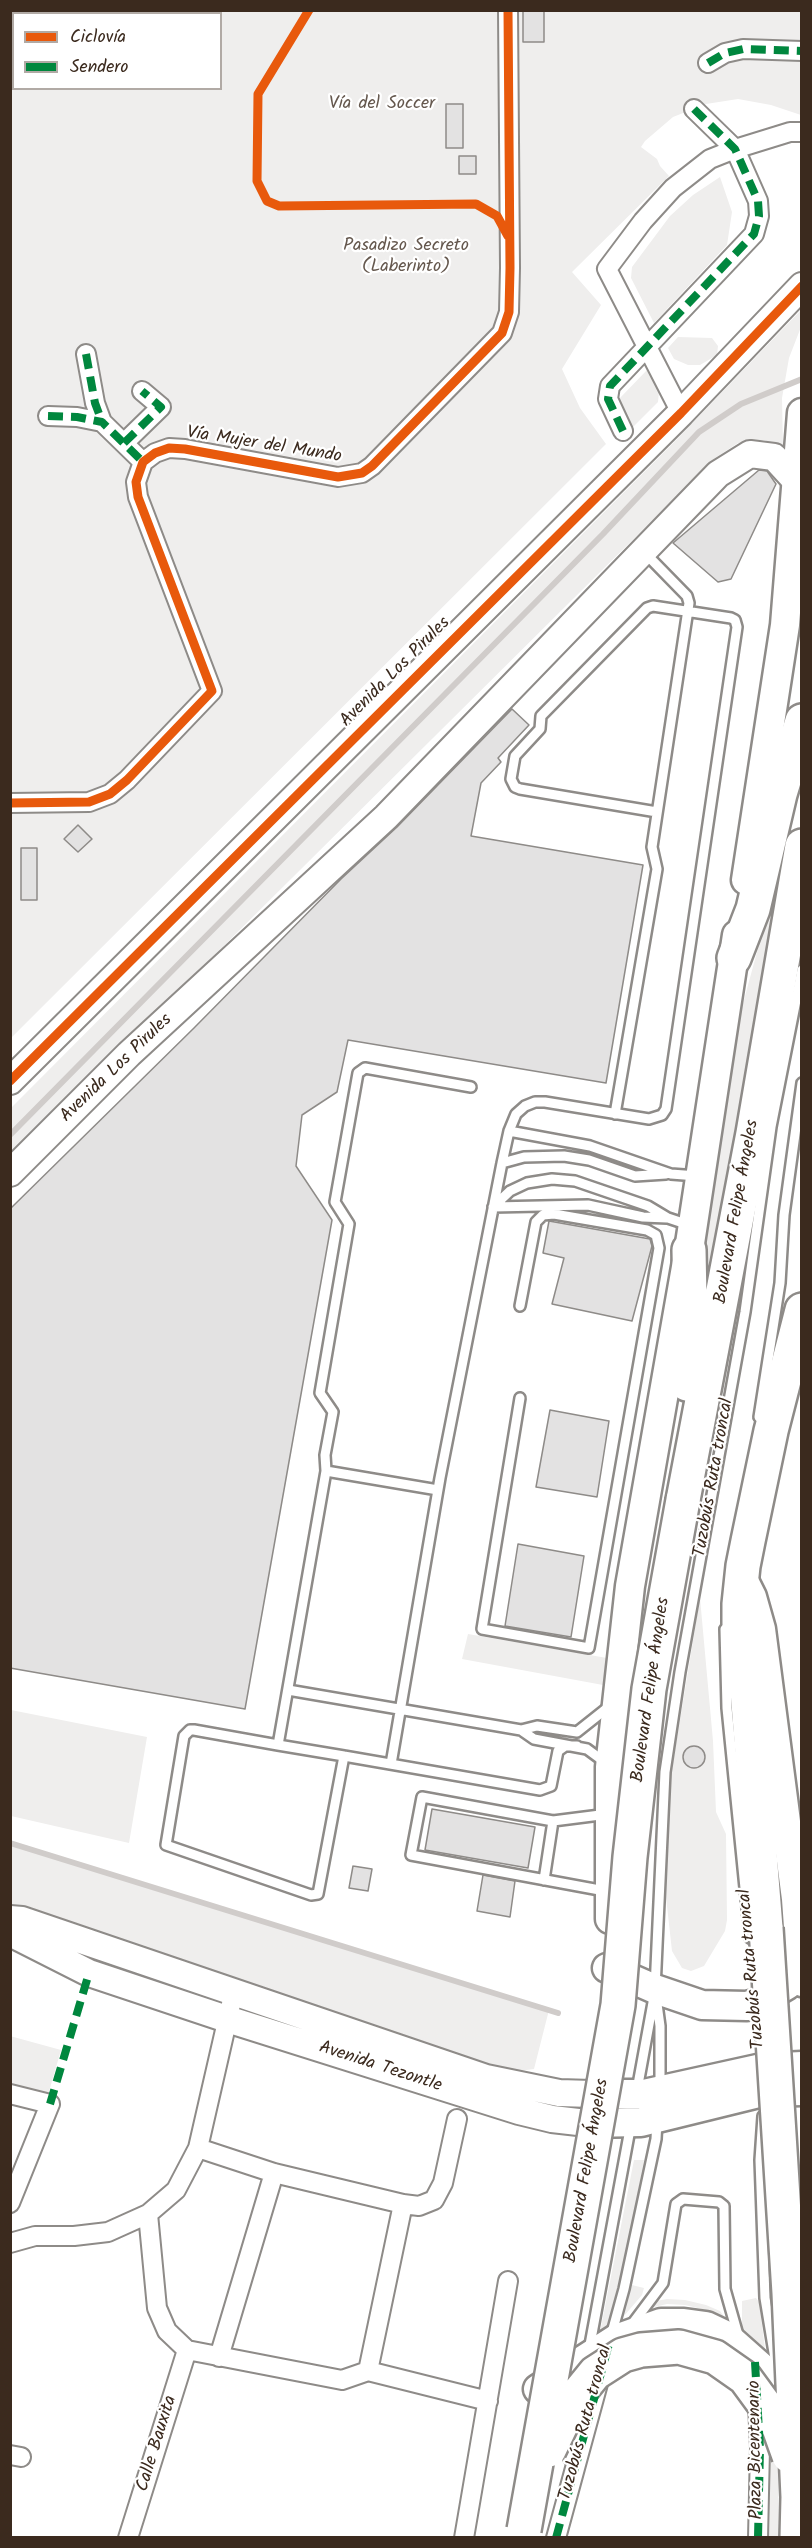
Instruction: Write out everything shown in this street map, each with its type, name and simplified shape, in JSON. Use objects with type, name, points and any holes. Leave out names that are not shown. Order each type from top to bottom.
[{"type":"highway","points":[[734,958],[753,909],[780,794],[801,721]]},
{"type":"highway","name":"Boulevard Felipe Ángeles","points":[[523,2538],[618,2005],[630,1857],[650,1689],[683,1500],[751,1145],[801,846]]},
{"type":"highway","points":[[677,1235],[691,1347],[681,1432],[683,1500]]},
{"type":"highway","points":[[797,2538],[792,2482],[789,2293],[766,1940],[744,1653],[739,1624],[741,1575],[771,1431],[801,1310]]},
{"type":"highway","points":[[531,2489],[573,2400],[595,2373],[623,2355],[660,2347],[697,2350],[731,2367],[745,2378],[779,2428],[792,2482]]},
{"type":"main road","name":"Boulevard Felipe Ángeles","points":[[514,2538],[561,2251],[592,2094],[607,1968],[612,1892],[610,1767],[616,1699],[677,1235],[699,1176],[785,625],[801,413]]},
{"type":"main road","points":[[741,1575],[752,1597],[761,1629],[796,1899],[801,1982]]},
{"type":"main road","points":[[607,1968],[655,1989],[702,2005],[737,2007],[757,2003],[801,1975]]},
{"type":"main road","points":[[763,2080],[801,2066]]},
{"type":"main road","points":[[763,2080],[801,2091]]},
{"type":"main road","name":"Avenida Tezontle","points":[[587,2123],[646,2106],[763,2080]]},
{"type":"main road","name":"Avenida Tezontle","points":[[592,2094],[646,2106]]},
{"type":"main road","points":[[538,2389],[604,2346],[661,2323],[706,2326],[725,2336],[750,2357],[783,2394],[794,2429]]},
{"type":"street","name":"Vía Mujer del Mundo","points":[[143,462],[155,453],[169,448],[338,477],[362,473],[372,466],[497,340],[507,323],[509,312],[508,10]]},
{"type":"street","points":[[708,63],[725,53],[743,49],[801,51]]},
{"type":"street","points":[[623,431],[608,399],[610,386],[754,234],[759,216],[758,201],[735,149],[694,109]]},
{"type":"street","points":[[681,413],[607,269],[643,221],[673,188],[710,159],[790,132],[801,132]]},
{"type":"street","name":"Avenida Los Pirules","points":[[10,1081],[681,413],[801,286]]},
{"type":"street","points":[[10,803],[89,802],[110,794],[127,780],[212,691],[138,496],[136,482],[143,462],[102,422],[95,403],[86,354]]},
{"type":"street","points":[[124,443],[161,407],[142,391]]},
{"type":"street","points":[[48,416],[77,417],[102,422]]},
{"type":"street","name":"Avenida Los Pirules","points":[[10,1173],[129,1054],[386,817],[718,474],[750,454],[774,457],[796,481]]},
{"type":"street","name":"Avenida Tezontle","points":[[14,1931],[234,1991],[486,2078],[560,2093],[592,2094]]},
{"type":"street","name":"Avenida Tezontle","points":[[14,1931],[89,1973],[519,2112],[587,2123]]},
{"type":"street","points":[[10,2243],[35,2236],[74,2236],[108,2232],[148,2214],[176,2190],[198,2148],[234,1991]]},
{"type":"street","points":[[10,2094],[50,2104],[10,2203]]},
{"type":"street","points":[[198,2148],[274,2173],[419,2206],[434,2200],[443,2183],[457,2119]]},
{"type":"street","points":[[219,2357],[274,2173]]},
{"type":"street","points":[[368,2371],[403,2204]]},
{"type":"street","points":[[148,2214],[157,2308],[167,2331],[187,2350],[342,2380],[354,2378],[368,2371],[488,2401]]},
{"type":"street","points":[[464,2538],[508,2282]]},
{"type":"street","name":"Tuzobús Ruta troncal","points":[[555,2538],[604,2346]]},
{"type":"street","name":"Calle Bauxita","points":[[128,2538],[187,2350]]},
{"type":"street","name":"Plaza Bicentenario","points":[[750,2357],[760,2448],[758,2538]]},
{"type":"lane","points":[[615,1114],[657,869],[652,847],[688,611],[687,596],[643,551]]},
{"type":"lane","points":[[391,1764],[438,1490],[502,1163],[509,1131],[516,1114],[525,1106],[535,1102],[649,1119],[662,1115],[666,1109],[737,627],[735,620],[730,618],[653,606],[647,608],[541,716],[540,729],[515,756],[511,779],[515,787],[520,789],[657,812]]},
{"type":"lane","name":"Tuzobús Ruta troncal","points":[[604,2346],[624,2289],[656,2139],[646,2106],[655,1989],[665,1772],[680,1672],[745,1312],[771,1127],[801,970]]},
{"type":"lane","points":[[278,1745],[327,1471],[325,1455],[333,1412],[320,1393],[350,1224],[335,1202],[358,1073],[365,1068],[471,1087]]},
{"type":"lane","name":"Tuzobús Ruta troncal","points":[[758,1424],[780,1283],[784,1215],[801,1083]]},
{"type":"lane","points":[[509,1131],[590,1146],[671,1174]]},
{"type":"lane","points":[[502,1163],[524,1157],[564,1156],[589,1160],[635,1176],[671,1174],[699,1176]]},
{"type":"lane","points":[[493,1207],[510,1191],[527,1183],[552,1179],[575,1181],[596,1186],[648,1206],[677,1235]]},
{"type":"lane","points":[[493,1207],[588,1205],[643,1216],[677,1235]]},
{"type":"lane","points":[[520,1306],[536,1222],[543,1215],[554,1214],[647,1230],[656,1235],[677,1235]]},
{"type":"lane","points":[[520,1398],[482,1629],[590,1648],[677,1235]]},
{"type":"lane","points":[[327,1471],[438,1490]]},
{"type":"lane","name":"Tuzobús Ruta troncal","points":[[725,1620],[727,1708],[752,1950]]},
{"type":"lane","points":[[288,1689],[522,1730],[537,1726],[577,1732],[606,1710],[616,1699]]},
{"type":"lane","points":[[344,1756],[320,1891],[311,1895],[166,1845],[186,1732],[194,1730],[278,1745],[344,1756],[391,1764],[540,1790],[551,1786],[558,1751],[565,1746],[577,1746]]},
{"type":"lane","points":[[522,1730],[534,1739],[577,1746],[594,1753],[610,1767]]},
{"type":"lane","points":[[610,1814],[553,1821],[422,1797],[411,1855],[612,1892]]},
{"type":"lane","points":[[543,1880],[553,1821]]},
{"type":"lane","name":"Tuzobús Ruta troncal","points":[[555,2538],[604,2346],[660,2026],[655,1989]]},
{"type":"lane","points":[[763,2080],[772,2192]]},
{"type":"lane","points":[[763,2080],[760,2160],[765,2298],[783,2394]]},
{"type":"lane","points":[[604,2346],[636,2320],[663,2283],[676,2204],[683,2199],[719,2202],[724,2206],[725,2289],[735,2327],[750,2357]]},
{"type":"lane","points":[[779,2308],[783,2394]]},
{"type":"lane","points":[[792,2482],[794,2429]]},
{"type":"shaded area","points":[[11,11],[801,11],[801,115],[771,105],[738,99],[706,104],[673,117],[641,147],[657,159],[669,176],[572,272],[601,305],[562,369],[580,408],[606,444],[11,1038]]},
{"type":"shaded area","points":[[720,177],[732,212],[727,245],[654,323],[631,278],[632,267],[670,216],[693,195]]},
{"type":"shaded area","points":[[801,310],[801,327],[789,358],[782,398],[783,447],[764,440],[738,443],[715,458],[11,1157],[11,1108],[676,440]]},
{"type":"shaded area","points":[[678,337],[712,338],[718,346],[717,355],[700,365],[688,365],[674,359],[668,348]]},
{"type":"shaded area","points":[[647,370],[659,392],[658,402],[630,430],[619,399]]},
{"type":"shaded area","points":[[771,901],[776,901],[729,1169],[707,1271],[703,1272],[716,1167],[739,1018]]},
{"type":"shaded area","points":[[700,1598],[713,1741],[716,1812],[726,1834],[727,1920],[725,1931],[704,1966],[691,1971],[682,1968],[672,1951],[666,1897],[666,1838],[671,1775]]},
{"type":"shaded area","points":[[468,1634],[607,1658],[603,1685],[462,1659]]},
{"type":"shaded area","points":[[11,1710],[147,1737],[129,1843],[11,1816]]},
{"type":"shaded area","points":[[11,1842],[549,2010],[534,2069],[488,2075],[11,1910]]},
{"type":"shaded area","points":[[10,2036],[61,2050],[48,2095],[11,2085]]},
{"type":"shaded area","points":[[634,2160],[644,2160],[619,2292],[608,2327],[600,2332]]},
{"type":"shaded area","points":[[632,2285],[644,2288],[642,2295],[624,2316]]},
{"type":"shaded area","points":[[756,2298],[759,2302],[766,2356],[742,2334],[742,2301]]},
{"type":"shaded area","points":[[667,2299],[706,2305],[720,2311],[729,2323],[706,2310],[685,2305],[667,2304],[650,2308],[656,2301]]},
{"type":"shaded area","points":[[774,2452],[779,2456],[778,2537],[767,2538],[768,2454]]},
{"type":"building","points":[[523,10],[544,10],[544,42],[523,42]]},
{"type":"building","points":[[446,104],[463,104],[463,148],[446,148]]},
{"type":"building","points":[[459,156],[476,156],[476,174],[459,174]]},
{"type":"building","points":[[759,470],[767,471],[776,484],[731,579],[718,582],[673,543]]},
{"type":"building","points":[[512,709],[529,725],[498,758],[501,762],[481,783],[471,836],[643,865],[606,1083],[348,1040],[337,1092],[302,1115],[296,1166],[332,1220],[245,1709],[10,1668],[10,1209],[341,879],[397,827]]},
{"type":"building","points":[[78,825],[92,839],[78,852],[64,839]]},
{"type":"building","points":[[21,848],[37,848],[37,900],[21,900]]},
{"type":"building","points":[[549,1221],[650,1239],[652,1246],[632,1321],[552,1304],[564,1258],[543,1253]]},
{"type":"building","points":[[550,1410],[609,1421],[597,1497],[536,1487]]},
{"type":"building","points":[[518,1544],[584,1556],[571,1637],[505,1626]]},
{"type":"building","points":[[690,1746],[698,1746],[705,1753],[705,1761],[698,1768],[690,1768],[683,1761],[683,1753]]},
{"type":"building","points":[[432,1809],[535,1827],[528,1868],[425,1850]]},
{"type":"building","points":[[353,1866],[372,1869],[368,1891],[349,1888]]},
{"type":"building","points":[[483,1875],[515,1881],[510,1917],[477,1911]]},
{"type":"waterway","points":[[10,1135],[603,534],[699,432],[741,404],[802,379]]},
{"type":"waterway","points":[[10,1843],[558,2013]]},
{"type":"marked path","points":[[708,63],[725,53],[743,49],[802,51]]},
{"type":"marked path","points":[[623,431],[608,399],[610,386],[754,234],[759,216],[758,201],[735,149],[694,109]]},
{"type":"marked path","points":[[86,354],[95,403],[102,422]]},
{"type":"marked path","points":[[124,443],[161,407],[142,391]]},
{"type":"marked path","points":[[48,416],[77,417],[102,422],[143,462]]},
{"type":"marked path","points":[[50,2104],[89,1973]]},
{"type":"marked path","points":[[556,2538],[609,2344]]},
{"type":"marked path","points":[[755,2362],[760,2448],[758,2538]]},
{"type":"cycle path","points":[[309,10],[258,94],[257,181],[267,201],[279,206],[476,204],[497,216],[508,236]]},
{"type":"cycle path","points":[[10,803],[89,802],[110,794],[127,780],[212,691],[138,497],[136,482],[143,462],[155,453],[169,448],[338,477],[362,473],[372,466],[502,333],[509,312],[510,268],[508,10]]},
{"type":"cycle path","points":[[10,1081],[681,413],[802,286]]},
{"type":"park label","name":"Vía del Soccer","points":[[382,105]]},
{"type":"park label","name":"Pasadizo Secreto (Laberinto)","points":[[406,257]]}]
